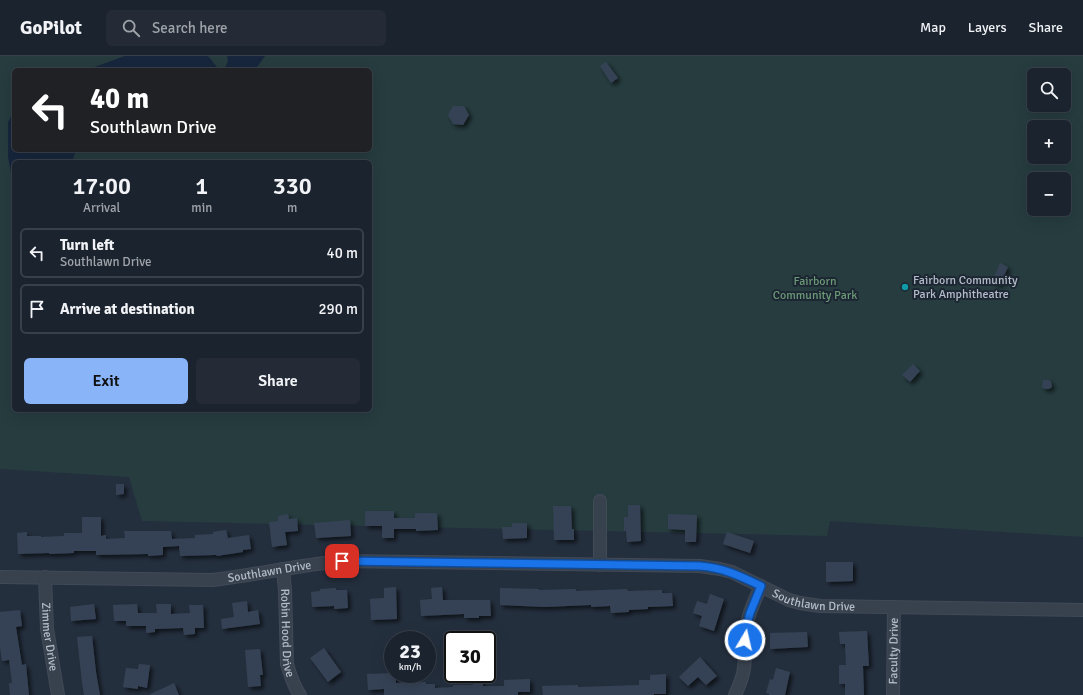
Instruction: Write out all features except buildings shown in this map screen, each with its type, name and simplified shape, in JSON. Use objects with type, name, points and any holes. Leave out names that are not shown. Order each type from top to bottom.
[{"type":"street","points":[[600,501],[600,565]]},
{"type":"street","name":"Southlawn Drive","points":[[0,577],[212,580],[314,563],[342,561],[710,567],[732,572],[789,600],[809,605],[1083,610]]},
{"type":"street","name":"Robin Hood Drive","points":[[282,569],[286,598],[287,664],[294,687],[300,695]]},
{"type":"street","name":"Zimmer Drive","points":[[45,577],[47,629],[58,695]]},
{"type":"street","points":[[735,695],[745,667],[745,640],[747,624],[761,586]]},
{"type":"street","name":"Faculty Drive","points":[[893,695],[894,607]]},
{"type":"green space","name":"Fairborn Community Park","points":[[0,56],[1083,56],[1083,537],[830,521],[827,536],[142,521],[129,477],[0,469]]},
{"type":"water","points":[[125,56],[208,56],[217,67],[225,68],[92,68]]},
{"type":"water","points":[[227,56],[265,56],[256,68],[225,68],[228,61]]},
{"type":"water","points":[[12,115],[12,152],[75,152],[73,160],[12,160],[12,178],[8,157],[8,122]]},
{"type":"place","name":"Fairborn Community Park Amphitheatre","points":[[905,287]]},
{"type":"route","points":[[342,561],[710,567],[732,572],[761,586],[750,613],[745,640]]}]
